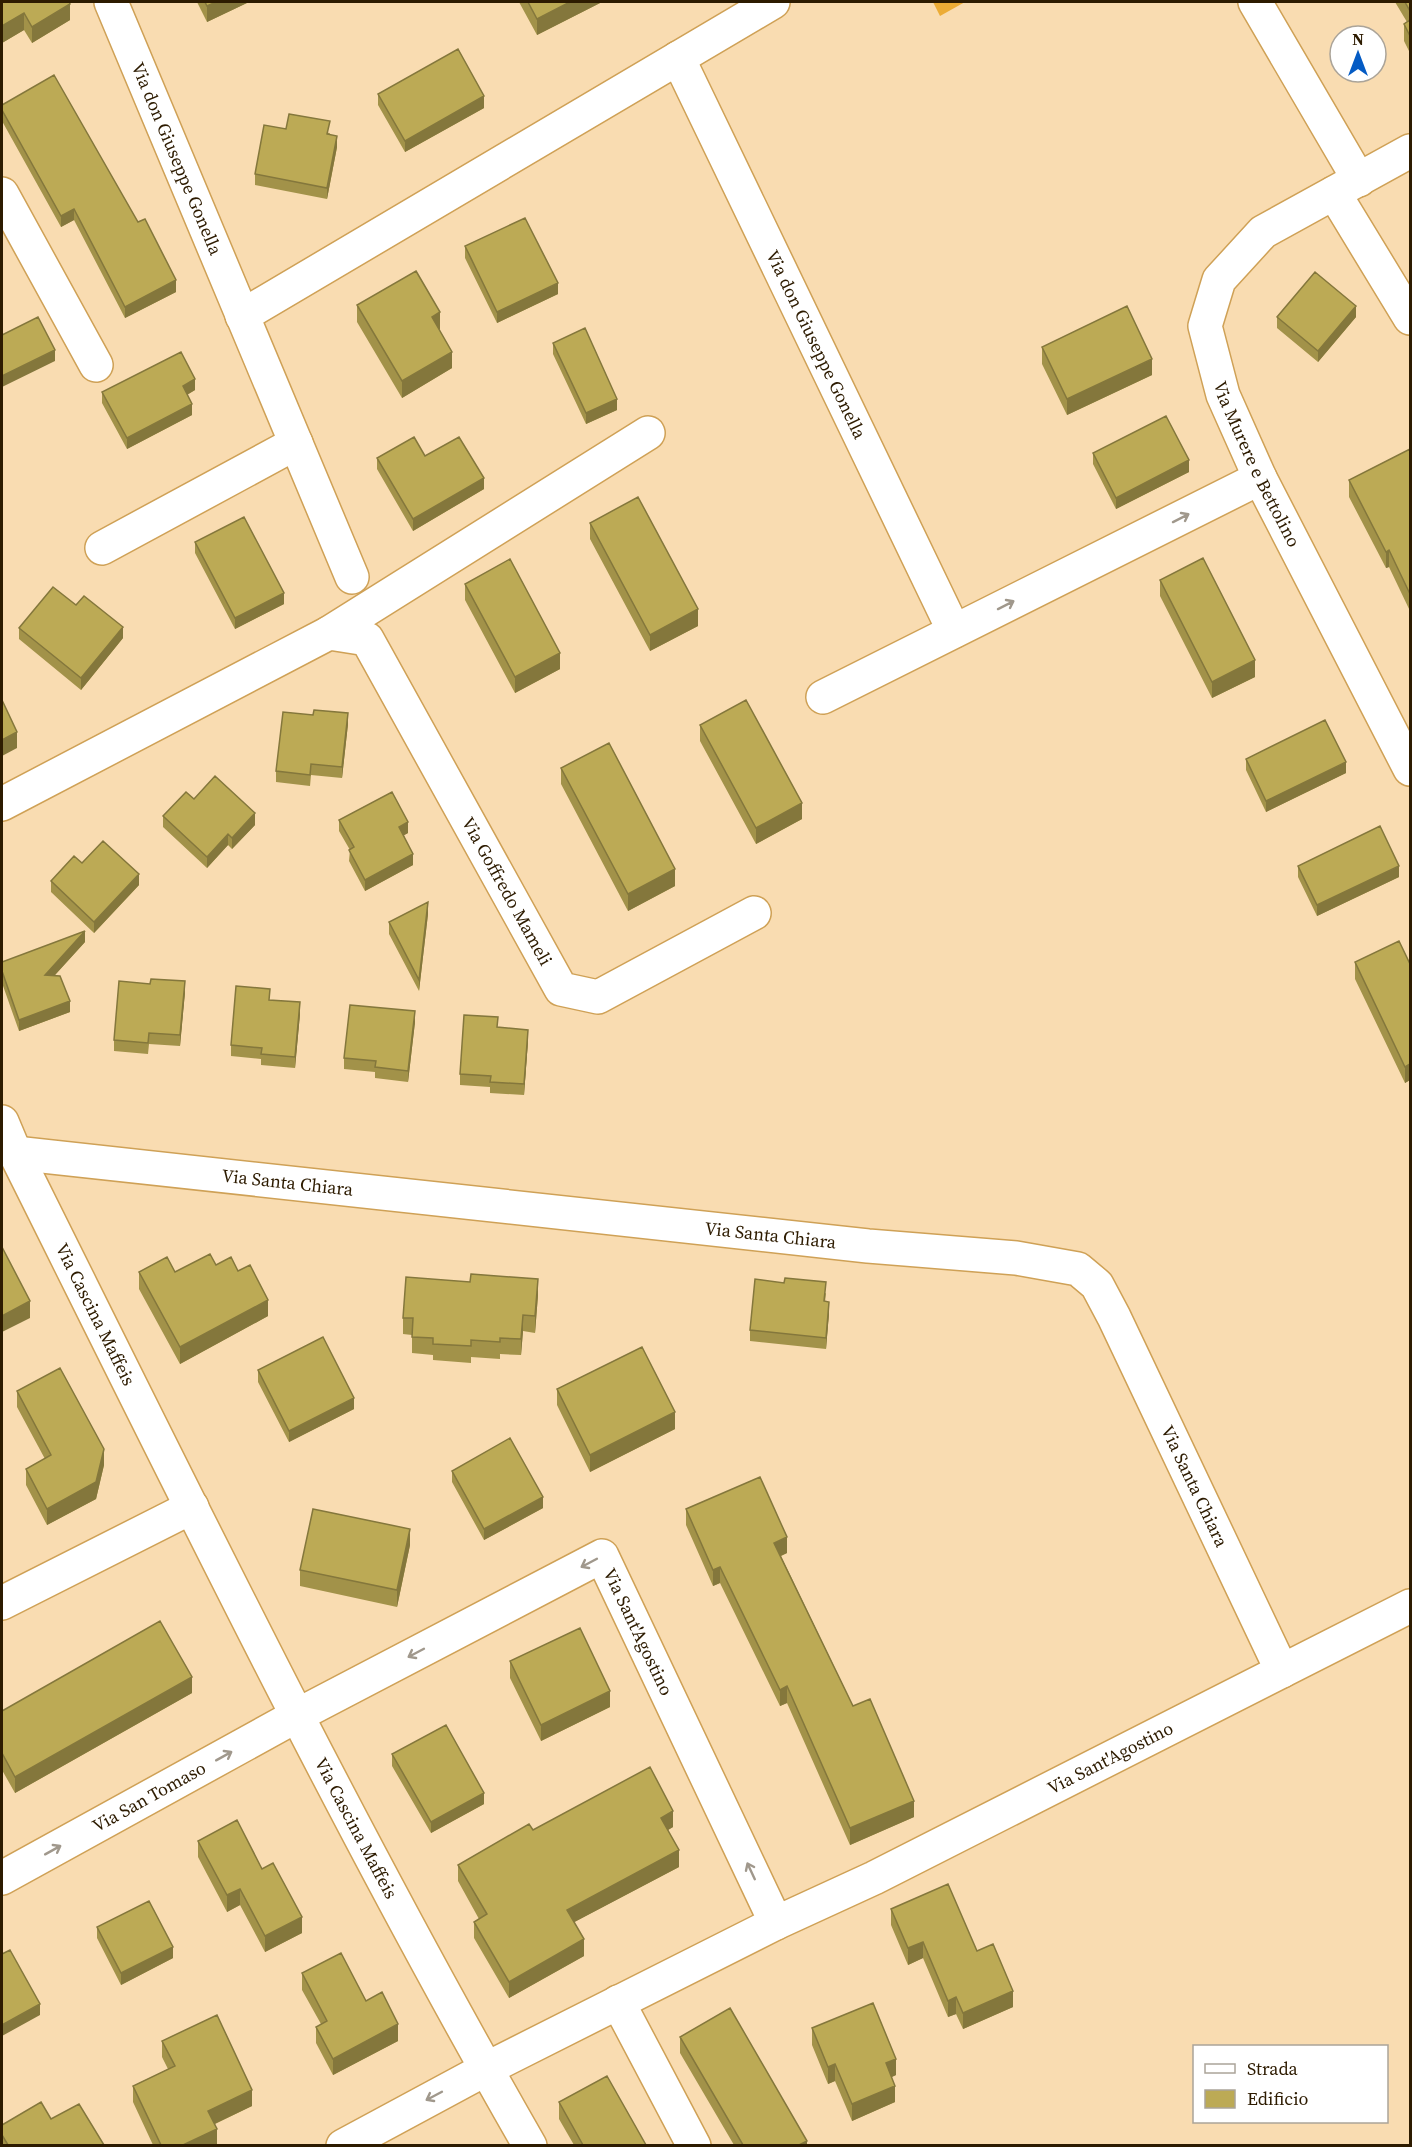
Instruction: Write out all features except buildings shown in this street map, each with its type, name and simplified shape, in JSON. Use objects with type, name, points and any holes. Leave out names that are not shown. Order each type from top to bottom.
[{"type":"street","name":"Via don Giuseppe Gonella","points":[[111,2],[351,577]]},
{"type":"street","points":[[242,316],[773,2]]},
{"type":"street","points":[[1255,2],[1410,318]]},
{"type":"street","name":"Via don Giuseppe Gonella","points":[[678,57],[954,631]]},
{"type":"street","name":"Via Murere e Bettolino","points":[[1410,151],[1263,232],[1219,280],[1205,326],[1223,395],[1260,478],[1410,769]]},
{"type":"street","points":[[2,194],[96,365]]},
{"type":"street","points":[[2,804],[329,633],[648,433]]},
{"type":"street","points":[[102,548],[296,443]]},
{"type":"street","points":[[823,697],[1260,478]]},
{"type":"street","name":"Via Goffredo Mameli","points":[[329,633],[367,639],[561,988],[598,998],[754,913]]},
{"type":"street","name":"Via Cascina Maffeis","points":[[2,1122],[296,1716],[530,2145]]},
{"type":"street","name":"Via Santa Chiara","points":[[15,1152],[856,1245],[1016,1258],[1078,1269],[1097,1285],[1114,1317],[1282,1671]]},
{"type":"street","points":[[2,1603],[192,1507]]},
{"type":"street","name":"Via Sant'Agostino","points":[[296,1716],[602,1556],[776,1923]]},
{"type":"street","name":"Via Sant'Agostino","points":[[486,2068],[776,1923],[874,1878],[1410,1606]]},
{"type":"street","name":"Via San Tomaso","points":[[2,1878],[296,1716]]},
{"type":"street","points":[[618,2002],[694,2145]]},
{"type":"street","points":[[343,2145],[486,2068]]},
{"type":"shaded area","points":[[933,2],[965,2],[940,16]]}]
